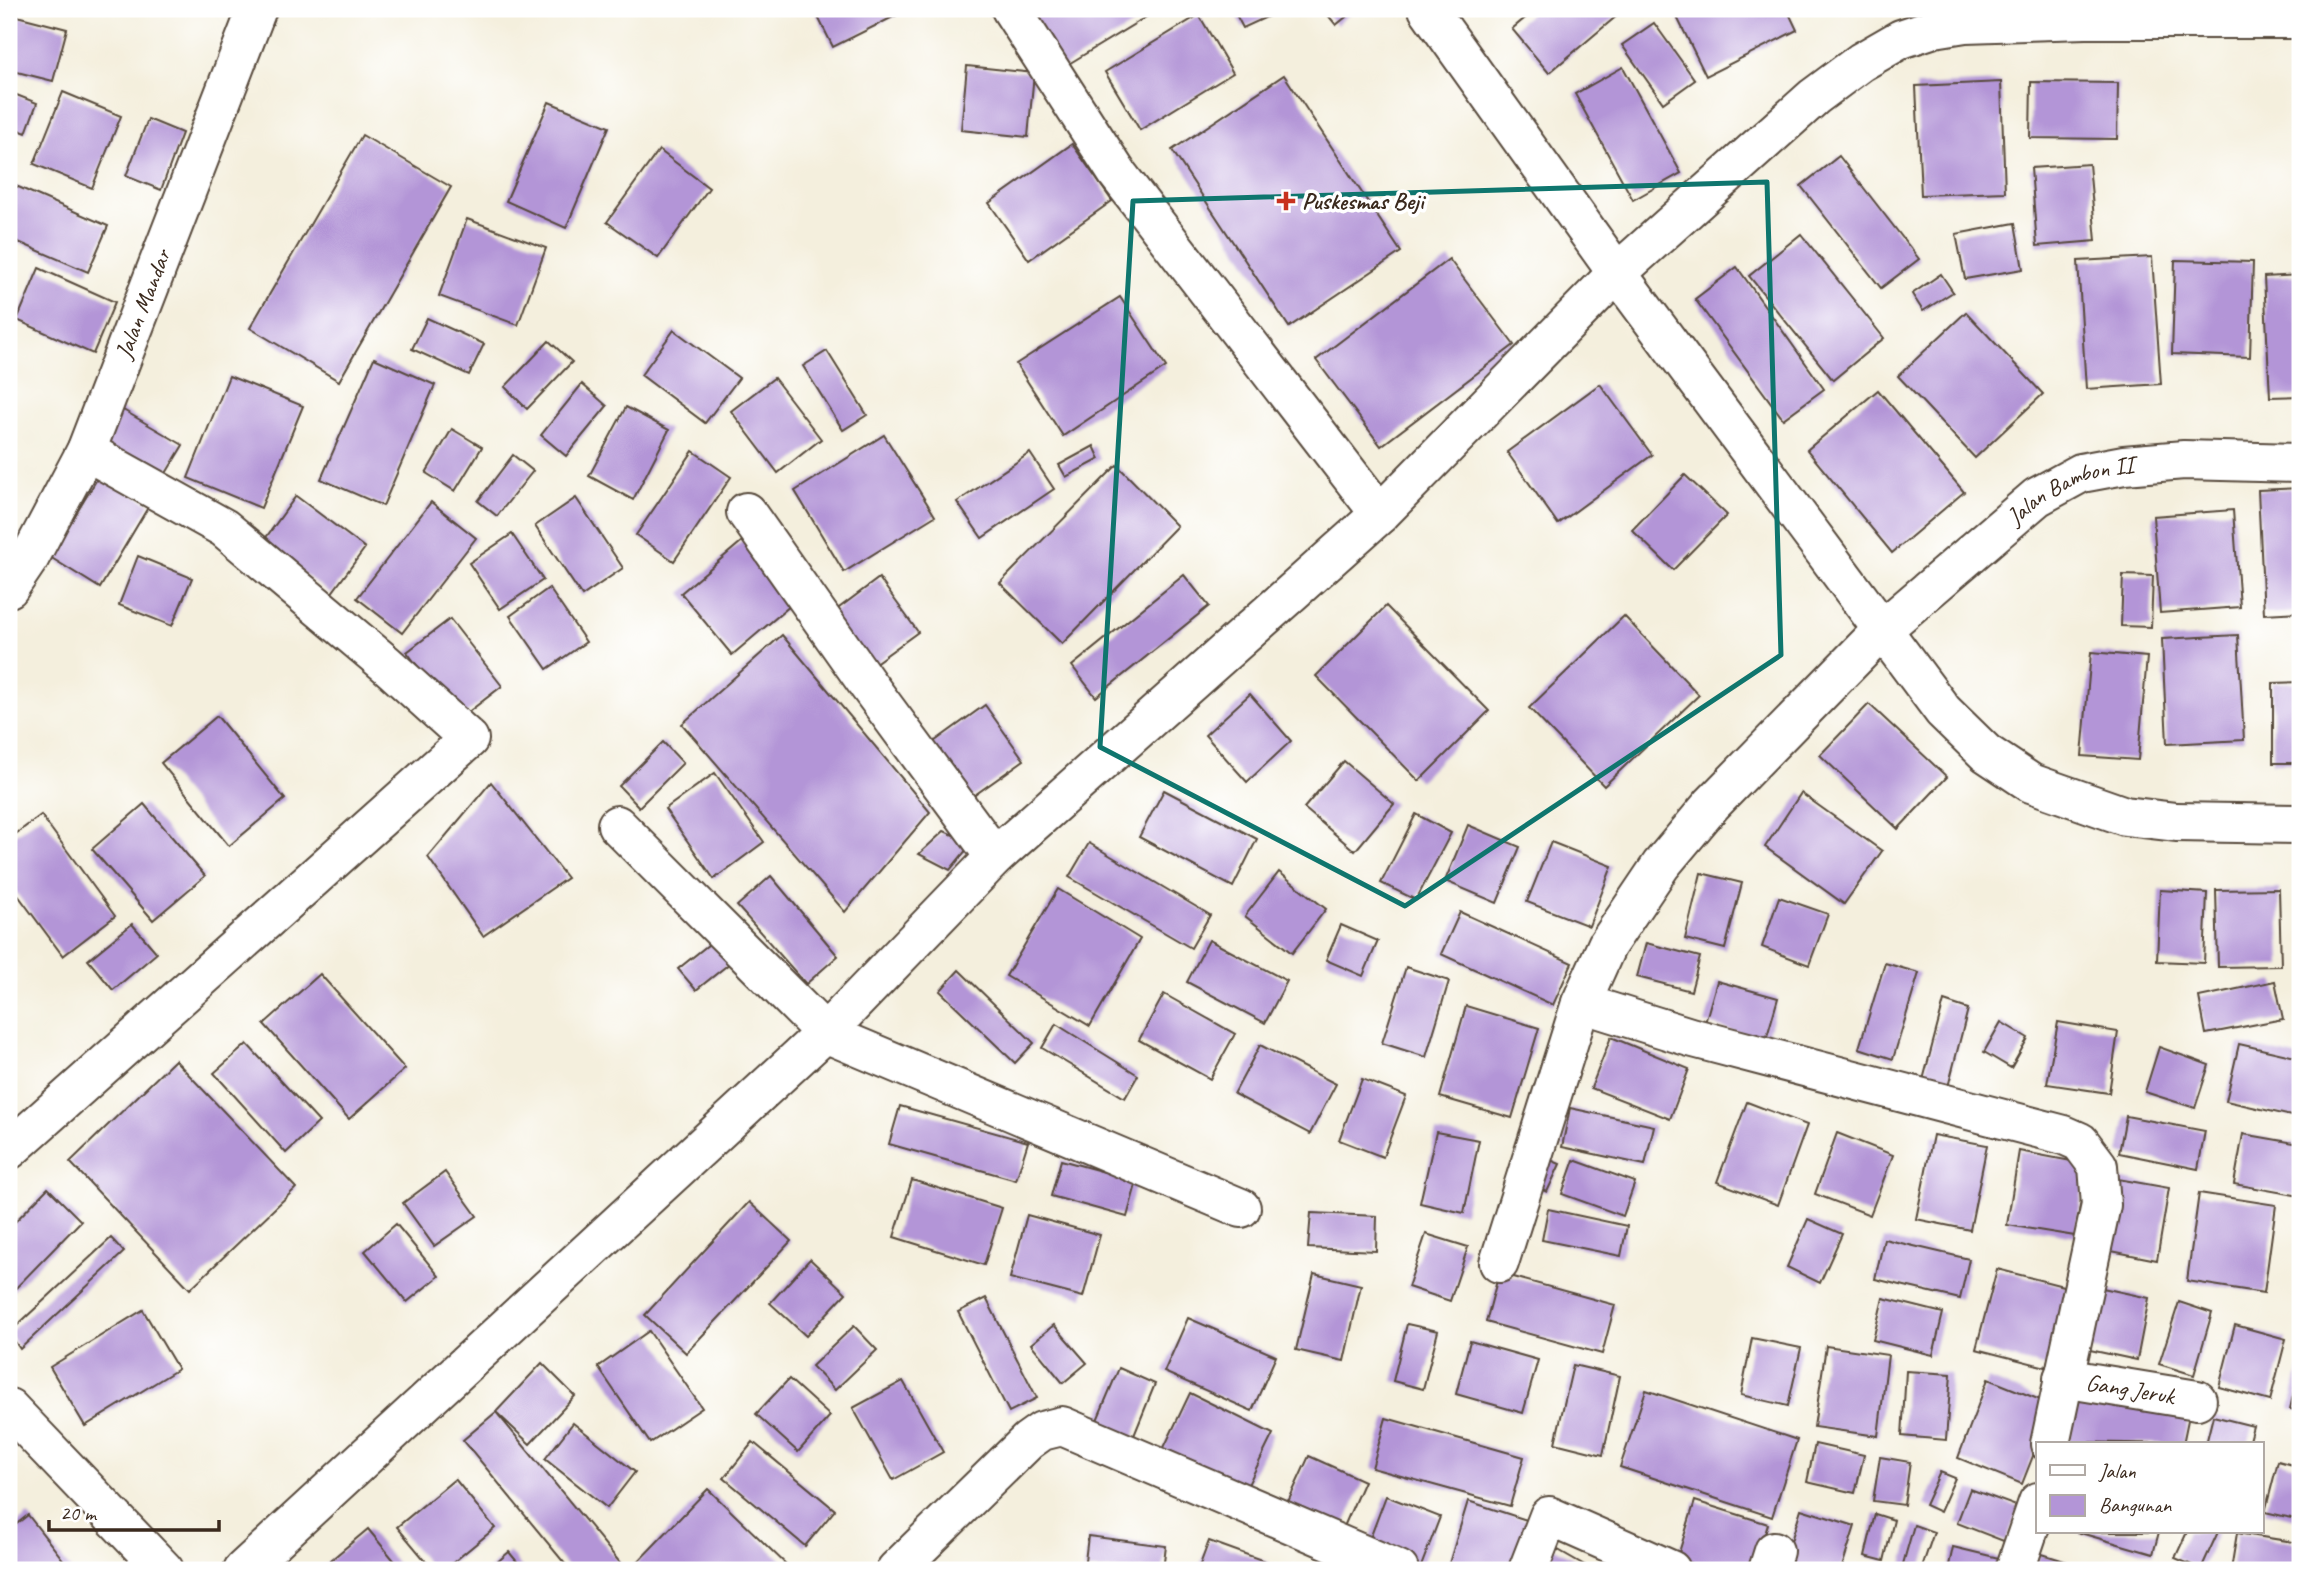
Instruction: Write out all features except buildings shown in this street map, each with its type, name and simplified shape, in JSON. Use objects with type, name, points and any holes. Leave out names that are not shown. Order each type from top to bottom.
[{"type":"street","name":"Jalan Mandar","points":[[9,588],[19,547],[86,451],[257,9]]},
{"type":"street","points":[[1011,9],[1117,173],[1380,514]]},
{"type":"street","points":[[1428,9],[1617,273],[1884,628],[1943,711],[1986,753],[2031,783],[2125,816],[2176,822],[2300,824]]},
{"type":"street","points":[[243,1570],[825,1033],[996,857],[1380,514],[1617,273],[1814,97],[1861,62],[1901,39],[1934,28],[1965,23],[2085,19],[2300,19]]},
{"type":"street","points":[[9,1150],[469,739],[386,664],[224,528],[86,451]]},
{"type":"street","name":"Jalan Bambon II","points":[[1499,1264],[1581,1003],[1607,946],[1661,865],[1712,804],[1884,628],[2037,497],[2081,473],[2124,465],[2184,460],[2300,463]]},
{"type":"street","points":[[746,512],[868,685],[996,857]]},
{"type":"street","points":[[617,825],[825,1033],[1241,1208]]},
{"type":"street","points":[[1581,1003],[1690,1037],[2011,1118],[2080,1142],[2098,1166],[2101,1205],[2050,1442]]},
{"type":"street","name":"Gang Jeruk","points":[[2063,1378],[2197,1399]]},
{"type":"street","points":[[9,1408],[164,1570]]},
{"type":"street","points":[[897,1570],[1028,1441],[1042,1431],[1062,1426],[1399,1570]]},
{"type":"street","points":[[2015,1570],[2036,1509]]},
{"type":"street","points":[[1528,1570],[1549,1516],[1671,1570]]},
{"type":"highlighted area","points":[[1767,182],[1781,655],[1405,906],[1100,747],[1133,201]]},
{"type":"place","name":"Puskesmas Beji","points":[[1286,201]]}]
